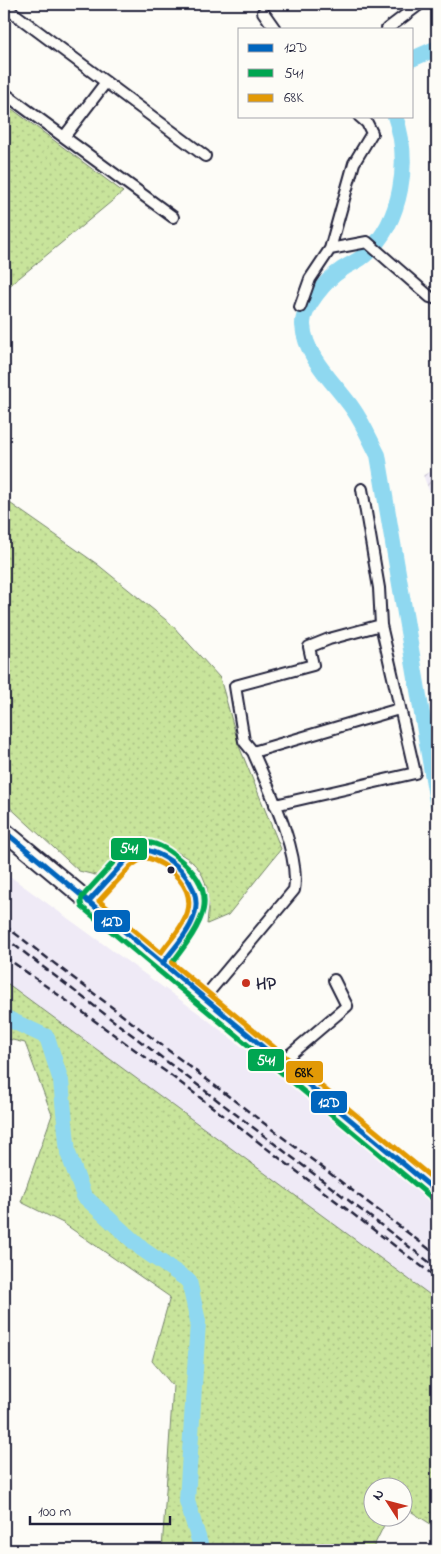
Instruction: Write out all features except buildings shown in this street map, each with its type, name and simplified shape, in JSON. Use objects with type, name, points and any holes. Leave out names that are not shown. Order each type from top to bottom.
[{"type":"highway","points":[[4,831],[203,999],[437,1192]]},
{"type":"street","points":[[388,28],[420,4]]},
{"type":"street","points":[[4,6],[205,156]]},
{"type":"street","points":[[263,12],[274,28]]},
{"type":"street","points":[[64,137],[106,82]]},
{"type":"street","points":[[4,93],[173,217]]},
{"type":"street","points":[[300,307],[310,279],[330,249],[354,163],[372,133],[367,123],[361,118]]},
{"type":"street","points":[[330,249],[367,242],[382,253],[430,297],[437,299]]},
{"type":"street","points":[[275,805],[415,773],[399,709],[382,625],[379,588],[362,489]]},
{"type":"street","points":[[203,999],[294,890],[297,876],[275,805],[253,752],[244,741],[235,686],[313,665],[309,647],[329,639],[382,625]]},
{"type":"street","points":[[253,752],[399,709]]},
{"type":"street","points":[[280,1063],[347,1006],[334,980]]},
{"type":"shaded area","points":[[437,469],[437,511],[423,475]]},
{"type":"shaded area","points":[[4,872],[204,1017],[357,1137],[437,1205],[437,1300],[4,981]]},
{"type":"green space","points":[[4,103],[123,192],[8,287],[4,284]]},
{"type":"green space","points":[[4,499],[97,564],[171,624],[220,678],[239,746],[281,849],[228,915],[207,924],[207,889],[203,876],[196,866],[174,850],[142,837],[118,854],[99,876],[79,871],[4,802]]},
{"type":"green space","points":[[4,981],[437,1300],[437,1528],[414,1513],[414,1476],[364,1476],[364,1526],[384,1526],[372,1550],[162,1550],[173,1386],[152,1361],[170,1297],[63,1223],[21,1202],[52,1115],[25,1043],[4,1038]]},
{"type":"waterway","points":[[414,58],[437,48]]},
{"type":"waterway","points":[[396,118],[400,133],[402,171],[400,190],[388,225],[366,254],[335,274],[316,294],[307,310],[303,325],[305,337],[315,359],[357,414],[378,455],[437,802]]},
{"type":"waterway","points":[[4,1017],[47,1037],[61,1081],[68,1153],[84,1196],[142,1249],[189,1281],[198,1321],[187,1501],[202,1550]]},
{"type":"railway","points":[[4,925],[437,1255]]},
{"type":"railway","points":[[4,937],[437,1268]]},
{"type":"railway","points":[[4,956],[169,1074],[437,1278]]},
{"type":"transit line","name":"12D","points":[[4,831],[437,1192]]},
{"type":"transit line","name":"541","points":[[172,963],[199,923],[204,898],[201,885],[192,872],[170,852],[156,844],[140,842],[121,854],[82,897],[82,907],[432,1198]]},
{"type":"transit line","name":"12D","points":[[88,902],[126,860],[142,849],[171,861],[184,874],[192,887],[196,899],[196,910],[186,932],[162,964]]},
{"type":"transit line","name":"68K","points":[[144,857],[159,862],[172,871],[186,890],[189,899],[185,918],[161,953],[99,901],[131,866],[144,857]]},
{"type":"transit line","name":"68K","points":[[172,963],[437,1182]]},
{"type":"place","name":"HP","points":[[246,983]]}]
